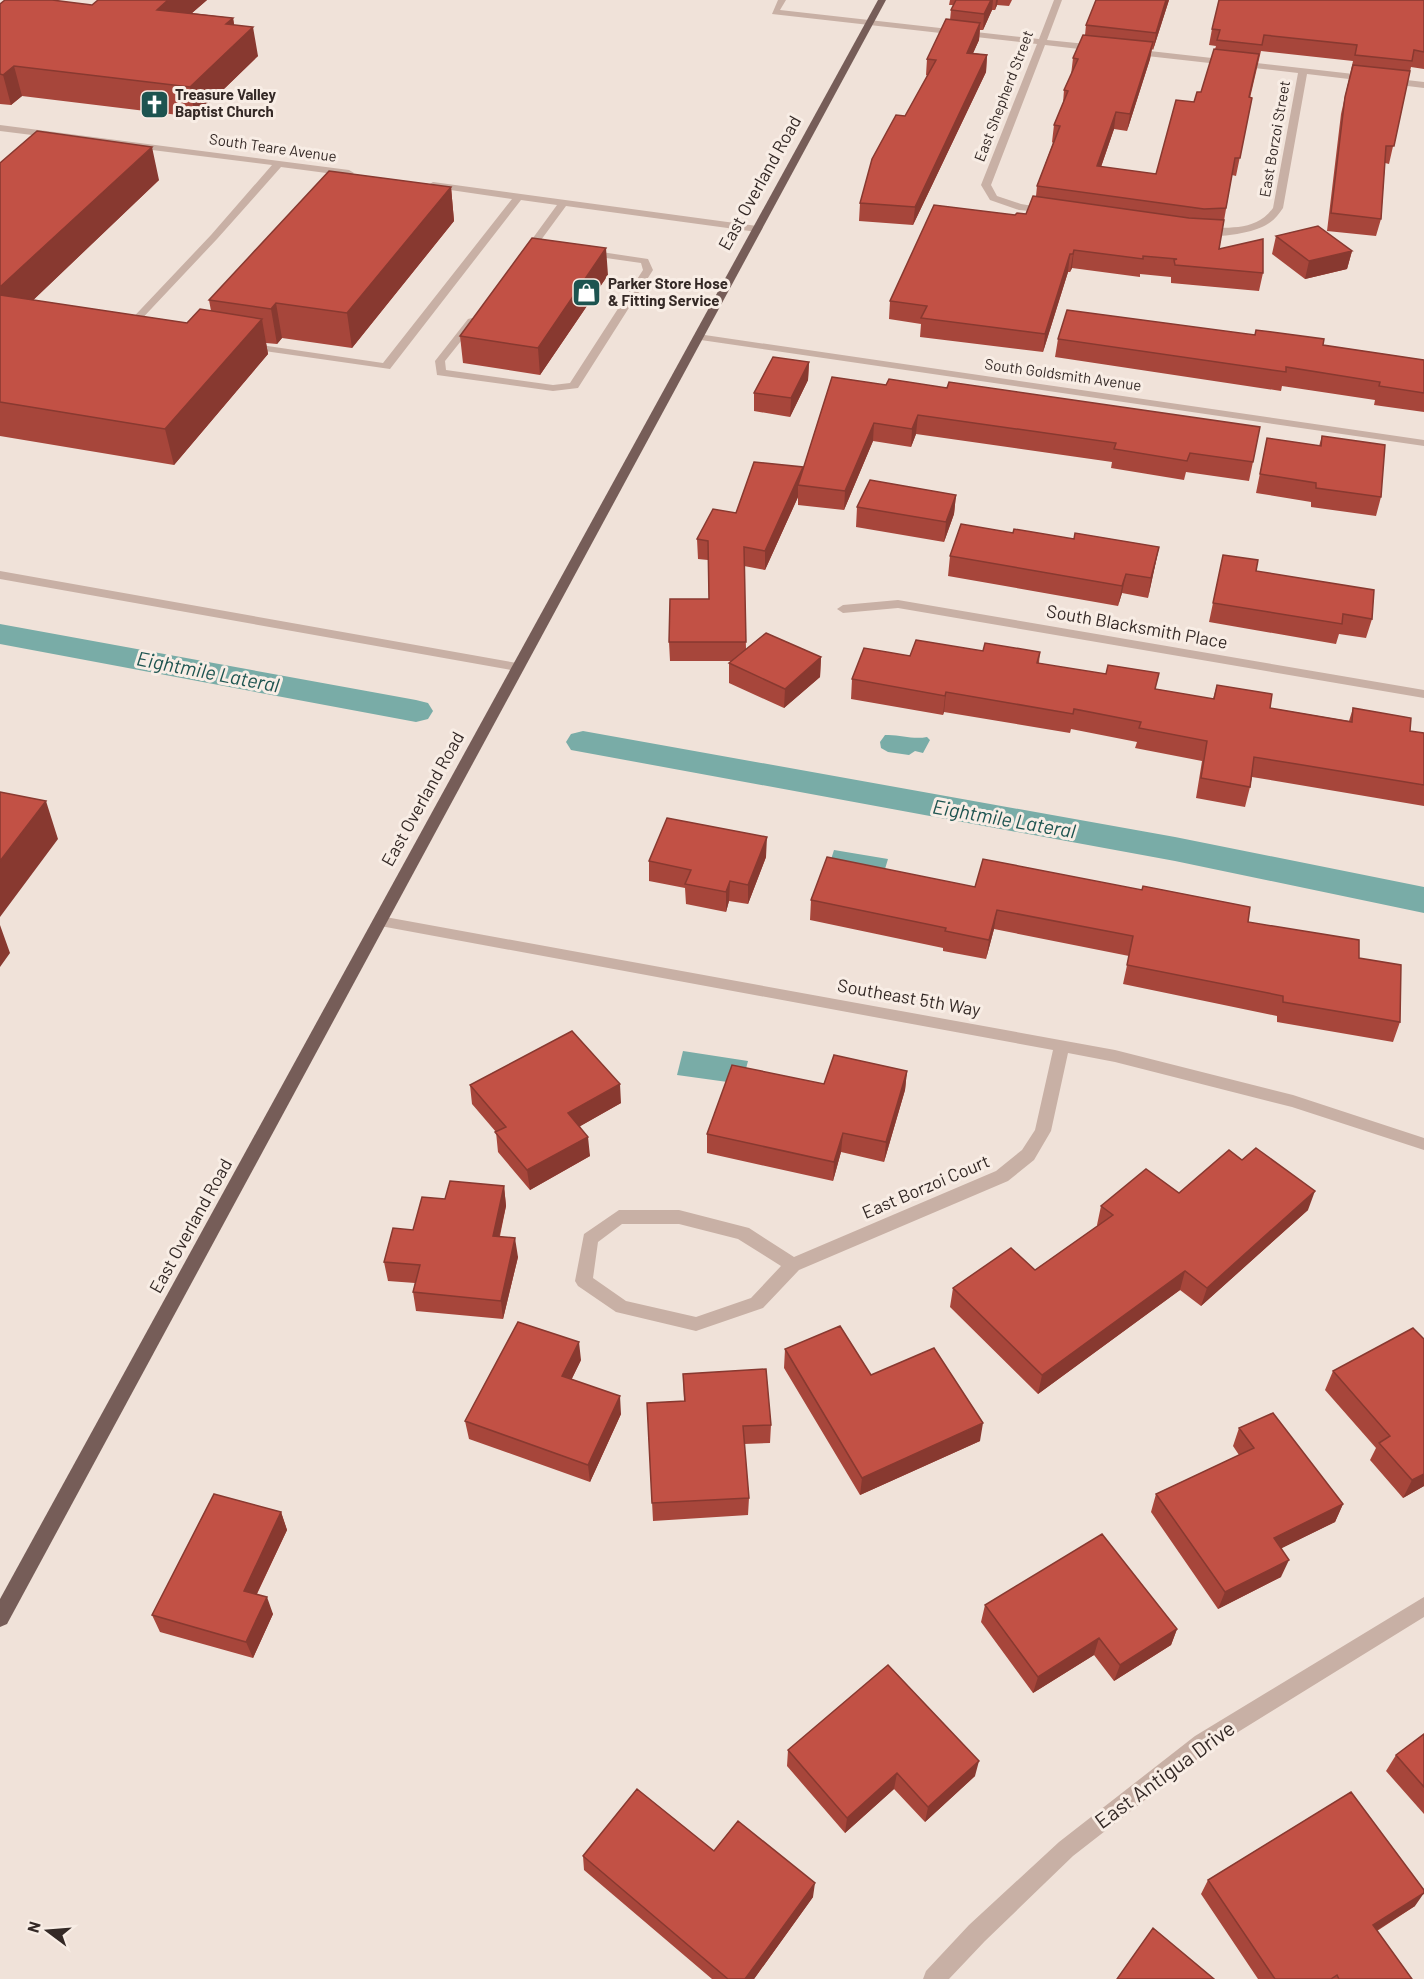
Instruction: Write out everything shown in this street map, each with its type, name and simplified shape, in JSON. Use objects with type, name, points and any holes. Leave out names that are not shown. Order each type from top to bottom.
[{"type":"main road","name":"East Overland Road","points":[[0,1618],[882,0]]},
{"type":"street","points":[[782,0],[775,12],[1101,48]]},
{"type":"street","name":"East Shepherd Street","points":[[1058,0],[986,185],[993,198],[1019,207],[1064,213]]},
{"type":"street","points":[[1125,51],[1424,86]]},
{"type":"street","name":"East Borzoi Street","points":[[1189,230],[1225,232],[1245,230],[1261,225],[1273,217],[1278,208],[1303,72]]},
{"type":"street","name":"South Teare Avenue","points":[[0,128],[358,174]]},
{"type":"street","points":[[141,329],[129,327],[214,237],[278,164]]},
{"type":"street","points":[[427,184],[757,229]]},
{"type":"street","points":[[234,344],[386,367],[519,196]]},
{"type":"street","points":[[519,263],[538,246],[564,202]]},
{"type":"street","points":[[483,308],[440,362],[441,373],[553,388],[574,386],[648,270],[645,261],[578,252]]},
{"type":"street","name":"South Goldsmith Avenue","points":[[698,337],[1424,443]]},
{"type":"street","points":[[0,575],[517,667]]},
{"type":"street","name":"South Blacksmith Place","points":[[843,609],[898,604],[1424,694]]},
{"type":"street","name":"Southeast 5th Way","points":[[380,921],[1062,1046],[1240,1086],[1424,1144]]},
{"type":"street","name":"East Borzoi Court","points":[[794,1264],[743,1233],[678,1217],[619,1217],[590,1239],[584,1281],[622,1307],[696,1324],[757,1303],[794,1264],[1002,1176],[1028,1155],[1043,1131],[1062,1046]]},
{"type":"street","name":"East Antigua Drive","points":[[934,1979],[976,1933],[1066,1850],[1202,1743],[1424,1606]]},
{"type":"water","points":[[885,735],[927,737],[930,740],[923,753],[915,751],[909,755],[888,752],[881,748],[880,742]]},
{"type":"water","points":[[834,850],[888,859],[882,879],[828,869]]},
{"type":"water","points":[[683,1051],[748,1061],[742,1084],[677,1075]]},
{"type":"building","points":[[5,0],[52,0],[92,5],[98,0],[168,0],[157,10],[233,18],[226,24],[253,27],[190,87],[14,66],[3,75],[0,74],[0,4]]},
{"type":"building","points":[[956,0],[991,0],[984,14],[951,10]]},
{"type":"building","points":[[1096,0],[1166,0],[1156,33],[1086,25]]},
{"type":"building","points":[[1219,0],[1424,0],[1424,52],[1414,50],[1412,61],[1355,55],[1357,45],[1264,35],[1262,45],[1217,40],[1220,30],[1212,29]]},
{"type":"building","points":[[946,19],[980,23],[967,53],[987,55],[915,207],[860,203],[872,159],[896,115],[905,116],[936,60],[927,59]]},
{"type":"building","points":[[1083,35],[1153,42],[1130,114],[1116,112],[1097,166],[1156,174],[1176,100],[1194,102],[1197,92],[1201,92],[1214,49],[1259,54],[1249,97],[1252,98],[1240,158],[1235,158],[1226,208],[1204,209],[1037,186],[1060,126],[1054,125],[1068,91],[1064,90],[1078,59],[1073,58]]},
{"type":"building","points":[[1353,65],[1410,71],[1394,146],[1386,146],[1381,219],[1331,213],[1345,97]]},
{"type":"building","points":[[37,131],[152,147],[0,287],[0,163]]},
{"type":"building","points":[[329,171],[451,187],[347,313],[276,303],[271,309],[209,300]]},
{"type":"building","points":[[1033,196],[1189,218],[1224,220],[1219,249],[1263,239],[1263,273],[1175,265],[1174,260],[1177,259],[1143,256],[1143,259],[1074,250],[1073,254],[1070,254],[1045,334],[921,318],[927,306],[890,301],[934,205],[1015,215],[1017,213],[1026,214]]},
{"type":"building","points":[[1318,226],[1352,251],[1309,261],[1276,236]]},
{"type":"building","points":[[532,238],[606,248],[538,348],[460,336]]},
{"type":"building","points":[[0,295],[187,323],[200,309],[262,319],[165,429],[0,402]]},
{"type":"building","points":[[1067,310],[1255,335],[1256,330],[1324,339],[1323,345],[1424,360],[1424,393],[1379,386],[1380,382],[1286,367],[1286,372],[1058,339]]},
{"type":"building","points":[[773,357],[809,362],[791,398],[754,393]]},
{"type":"building","points":[[832,377],[886,385],[889,379],[947,388],[949,382],[1260,427],[1253,462],[1190,453],[1187,461],[1114,449],[1116,443],[918,415],[912,429],[874,423],[845,491],[798,485]]},
{"type":"building","points":[[1322,436],[1385,445],[1381,497],[1316,488],[1316,483],[1260,474],[1267,438],[1321,446]]},
{"type":"building","points":[[754,462],[803,467],[765,551],[744,547],[746,642],[669,642],[670,599],[709,599],[708,541],[697,539],[713,509],[736,513]]},
{"type":"building","points":[[870,480],[956,495],[946,522],[857,507]]},
{"type":"building","points":[[961,524],[1013,533],[1014,529],[1074,539],[1075,533],[1159,547],[1151,578],[1126,574],[1122,586],[950,556]]},
{"type":"building","points":[[1223,555],[1258,560],[1256,571],[1374,590],[1372,619],[1343,614],[1342,624],[1213,603]]},
{"type":"building","points":[[766,633],[821,657],[785,689],[729,663]]},
{"type":"building","points":[[916,640],[983,651],[985,643],[1040,652],[1037,663],[1106,674],[1108,665],[1159,673],[1155,689],[1214,699],[1217,685],[1272,694],[1270,708],[1352,722],[1353,708],[1411,718],[1410,731],[1424,733],[1424,785],[1254,757],[1250,787],[1201,778],[1207,741],[1139,728],[1141,722],[1074,709],[1073,714],[946,692],[945,696],[852,679],[864,648],[910,656]]},
{"type":"building","points":[[0,792],[46,801],[0,861]]},
{"type":"building","points":[[667,818],[767,837],[748,885],[730,881],[726,892],[685,884],[691,870],[649,861]]},
{"type":"building","points":[[827,857],[975,887],[983,859],[1142,890],[1143,886],[1250,907],[1248,922],[1359,940],[1359,958],[1401,965],[1400,1022],[1283,1002],[1283,996],[1127,965],[1133,936],[997,910],[989,940],[945,931],[946,928],[811,900]]},
{"type":"building","points":[[572,1031],[620,1084],[568,1113],[588,1137],[527,1170],[495,1132],[506,1127],[470,1085]]},
{"type":"building","points":[[834,1055],[907,1071],[886,1142],[843,1133],[834,1162],[707,1134],[732,1065],[824,1084]]},
{"type":"building","points":[[1256,1148],[1315,1191],[1207,1288],[1185,1271],[1042,1375],[953,1288],[1011,1248],[1035,1270],[1113,1215],[1101,1206],[1146,1169],[1179,1193],[1229,1150],[1242,1160]]},
{"type":"building","points":[[450,1181],[504,1186],[493,1236],[515,1238],[501,1301],[413,1292],[420,1265],[384,1262],[393,1228],[413,1230],[422,1197],[445,1199]]},
{"type":"building","points":[[518,1322],[579,1342],[562,1376],[620,1396],[588,1465],[465,1421]]},
{"type":"building","points":[[840,1326],[871,1375],[934,1348],[983,1423],[862,1478],[785,1349]]},
{"type":"building","points":[[1413,1328],[1424,1339],[1424,1474],[1412,1480],[1379,1443],[1390,1436],[1333,1371]]},
{"type":"building","points":[[766,1369],[771,1425],[743,1426],[749,1498],[652,1503],[647,1403],[685,1401],[683,1374]]},
{"type":"building","points":[[1273,1413],[1343,1504],[1274,1538],[1289,1560],[1225,1592],[1156,1494],[1254,1448],[1239,1428]]},
{"type":"building","points":[[214,1494],[281,1512],[244,1591],[267,1597],[246,1642],[152,1615]]},
{"type":"building","points":[[1102,1534],[1177,1629],[1120,1665],[1099,1638],[1038,1677],[985,1605]]},
{"type":"building","points":[[888,1665],[979,1761],[928,1807],[897,1773],[847,1818],[788,1750]]},
{"type":"building","points":[[1424,1734],[1424,1787],[1396,1755]]},
{"type":"building","points":[[637,1789],[714,1851],[738,1821],[815,1883],[745,1979],[728,1979],[583,1856]]},
{"type":"building","points":[[1351,1792],[1424,1890],[1424,1893],[1373,1925],[1412,1979],[1339,1979],[1337,1975],[1331,1979],[1275,1979],[1208,1880]]},
{"type":"building","points":[[1153,1928],[1214,1979],[1117,1979]]},
{"type":"waterway","name":"Eightmile Lateral","points":[[0,634],[416,711]]},
{"type":"waterway","name":"Eightmile Lateral","points":[[583,742],[1175,849],[1424,900]]},
{"type":"place","name":"Treasure Valley Baptist Church","points":[[154,104]]},
{"type":"place","name":"Parker Store Hose & Fitting Service","points":[[587,293]]}]
